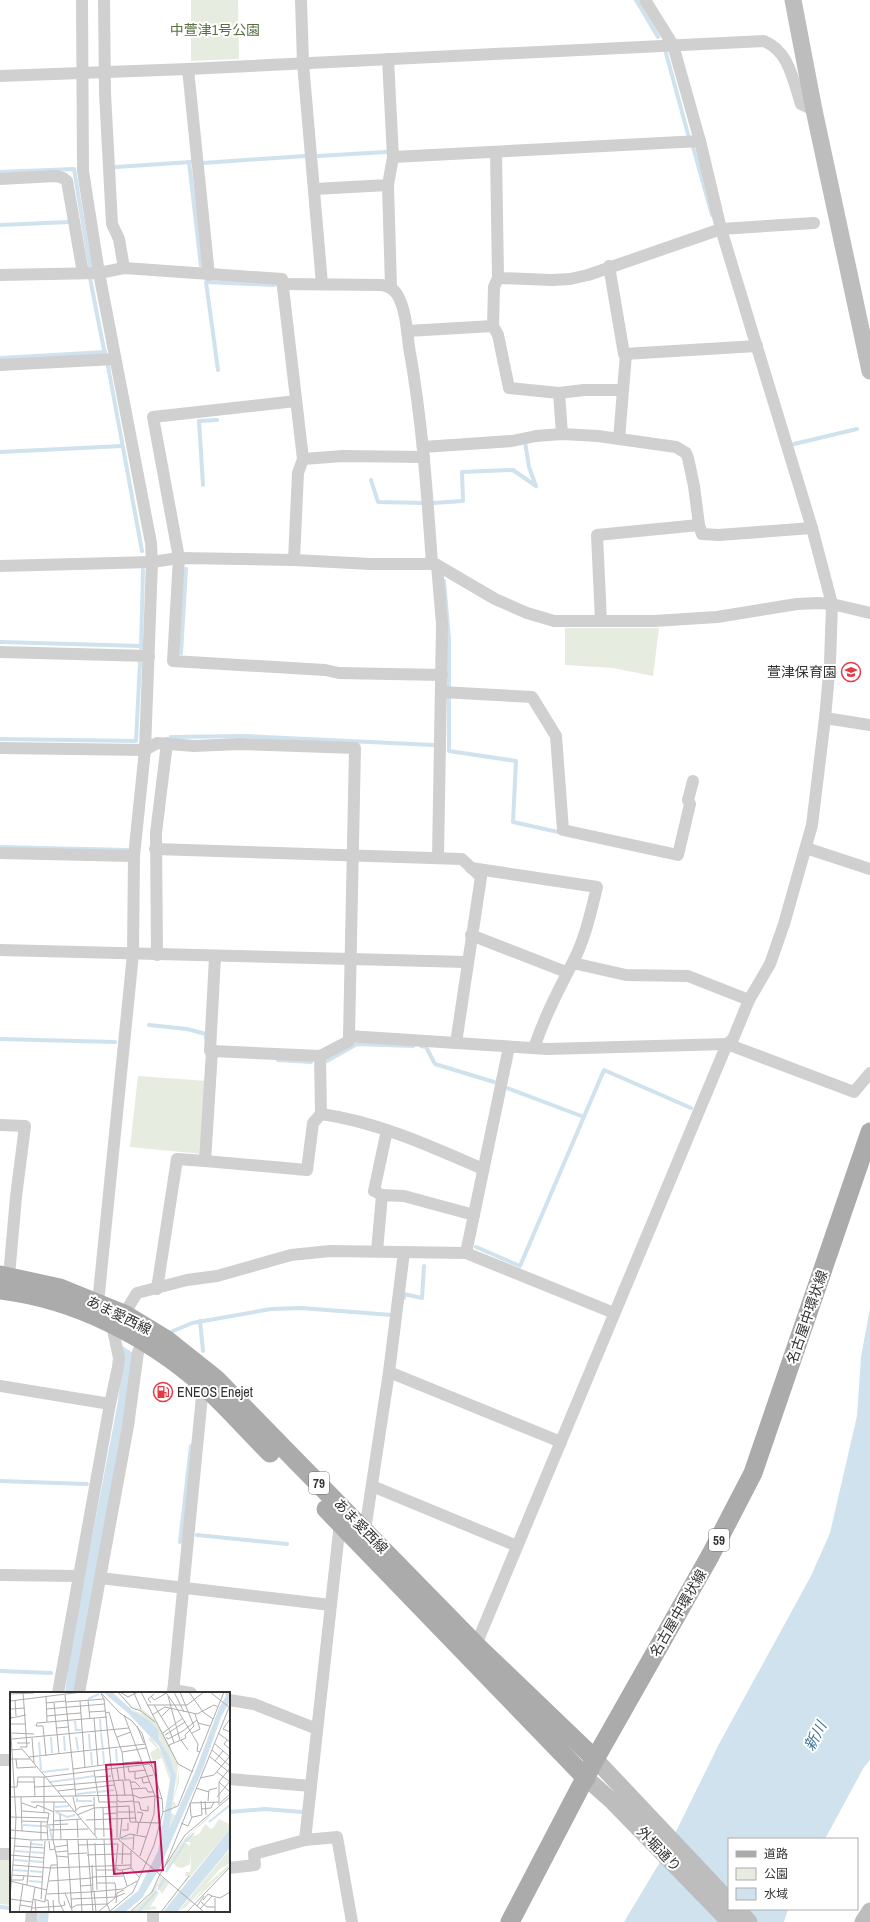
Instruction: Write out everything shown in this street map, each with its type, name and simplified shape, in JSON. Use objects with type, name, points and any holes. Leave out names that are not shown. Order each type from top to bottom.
[{"type":"main road","points":[[793,0],[814,110],[870,371]]},
{"type":"main road","name":"名古屋中環状線","points":[[510,1922],[595,1759],[710,1556],[753,1473],[870,1132]]},
{"type":"main road","name":"あま愛西線","points":[[3,1280],[60,1288],[98,1303],[145,1342],[160,1351],[203,1386],[340,1523],[586,1778]]},
{"type":"main road","name":"あま愛西線","points":[[3,1280],[57,1303],[84,1312],[118,1319],[167,1340],[216,1380],[365,1530],[476,1645],[595,1759]]},
{"type":"main road","name":"外堀通り","points":[[595,1759],[619,1797],[730,1922]]},
{"type":"main road","name":"外堀通り","points":[[586,1778],[619,1797],[728,1900]]},
{"type":"main road","points":[[738,1910],[749,1922]]},
{"type":"main road","points":[[863,1922],[870,1911]]},
{"type":"street","points":[[82,0],[83,171],[99,272],[151,544],[152,562],[145,750],[134,856],[133,954],[98,1303]]},
{"type":"street","points":[[104,0],[105,71],[112,224],[119,239],[124,268]]},
{"type":"street","points":[[301,0],[303,63],[322,284]]},
{"type":"street","points":[[476,1645],[727,1044],[733,1039],[749,1000],[770,964],[784,924],[812,825],[825,718],[830,663],[832,604],[812,528],[721,229],[700,141],[673,45],[645,0]]},
{"type":"street","points":[[0,76],[82,71],[188,69],[764,41],[774,45],[782,54],[793,79],[801,104],[814,110]]},
{"type":"street","points":[[388,59],[393,157],[388,185],[391,287],[399,297],[407,331],[417,389],[442,624],[438,858]]},
{"type":"street","points":[[188,69],[209,275]]},
{"type":"street","points":[[393,157],[700,141]]},
{"type":"street","points":[[496,152],[498,278],[494,287],[493,326],[498,335],[509,388],[559,393],[584,390],[622,390]]},
{"type":"street","points":[[0,179],[56,176],[67,181],[83,273]]},
{"type":"street","points":[[314,189],[388,185]]},
{"type":"street","points":[[498,278],[570,279],[588,275],[609,266],[721,229],[814,223]]},
{"type":"street","points":[[609,266],[624,354],[626,354],[619,439]]},
{"type":"street","points":[[0,275],[83,273],[124,268],[282,279],[303,459],[298,473],[294,560]]},
{"type":"street","points":[[282,284],[382,285],[391,287]]},
{"type":"street","points":[[407,331],[493,326]]},
{"type":"street","points":[[626,354],[757,346]]},
{"type":"street","points":[[0,365],[115,359]]},
{"type":"street","points":[[559,393],[562,434]]},
{"type":"street","points":[[296,401],[153,417],[179,558],[173,661],[325,670],[340,674],[442,675]]},
{"type":"street","points":[[303,459],[424,452],[512,441],[536,436],[562,434],[619,439],[676,447],[686,453],[694,486],[699,525],[702,534],[719,535],[812,528]]},
{"type":"street","points":[[601,621],[597,535],[699,525]]},
{"type":"street","points":[[0,566],[152,562],[179,558],[435,565],[495,599],[527,613],[554,621],[654,621],[709,617],[797,604],[832,604],[870,613]]},
{"type":"street","points":[[0,652],[149,656]]},
{"type":"street","points":[[442,692],[532,697],[556,736],[563,830],[678,855],[690,804],[688,800],[693,781]]},
{"type":"street","points":[[825,718],[870,725]]},
{"type":"street","points":[[0,748],[145,750],[157,743],[194,746],[239,744],[355,748],[352,960],[349,1041],[320,1056],[212,1051]]},
{"type":"street","points":[[157,955],[155,849],[167,743]]},
{"type":"street","points":[[806,848],[870,869]]},
{"type":"street","points":[[155,849],[462,859],[480,877],[456,1043]]},
{"type":"street","points":[[0,853],[134,856]]},
{"type":"street","points":[[471,868],[598,887],[587,925],[570,968],[544,1019],[534,1048]]},
{"type":"street","points":[[471,936],[570,968],[626,975],[688,976],[749,1000]]},
{"type":"street","points":[[0,950],[215,957],[467,962]]},
{"type":"street","points":[[205,1161],[212,1051],[210,1051],[215,957]]},
{"type":"street","points":[[349,1036],[534,1048],[727,1044],[854,1092],[870,1073]]},
{"type":"street","points":[[466,1254],[509,1047]]},
{"type":"street","points":[[157,1289],[177,1159],[308,1170],[313,1123],[321,1114],[320,1056]]},
{"type":"street","points":[[321,1114],[346,1118],[387,1130],[413,1139],[483,1169]]},
{"type":"street","points":[[0,1125],[25,1126],[3,1280]]},
{"type":"street","points":[[387,1130],[374,1191],[382,1195],[404,1196],[474,1215]]},
{"type":"street","points":[[378,1251],[382,1195]]},
{"type":"street","points":[[58,1692],[118,1367],[118,1319],[137,1293],[187,1280],[217,1276],[291,1255],[330,1251],[466,1254],[614,1313]]},
{"type":"street","points":[[365,1530],[389,1372],[404,1252]]},
{"type":"street","points":[[79,1692],[128,1426],[138,1352],[145,1342]]},
{"type":"street","points":[[389,1372],[561,1442]]},
{"type":"street","points":[[0,1386],[110,1404]]},
{"type":"street","points":[[173,1691],[203,1386]]},
{"type":"street","points":[[372,1486],[518,1546]]},
{"type":"street","points":[[305,1840],[340,1523]]},
{"type":"street","points":[[0,1575],[79,1576]]},
{"type":"street","points":[[100,1578],[331,1605]]},
{"type":"street","points":[[230,1700],[254,1704],[317,1729]]},
{"type":"street","points":[[230,1779],[311,1786]]},
{"type":"street","points":[[230,1868],[255,1865],[254,1854],[305,1840],[337,1837],[352,1922]]},
{"type":"street","points":[[30,1922],[32,1912]]},
{"type":"street","points":[[152,1912],[153,1922]]},
{"type":"green space","name":"中萱津1号公園","points":[[191,0],[238,0],[239,59],[191,61]]},
{"type":"green space","points":[[565,628],[659,628],[653,676],[613,668],[565,665]]},
{"type":"green space","points":[[138,1076],[207,1081],[202,1154],[130,1147]]},
{"type":"green space","points":[[0,1860],[10,1860],[10,1905],[0,1904]]},
{"type":"water","name":"新川","points":[[870,1308],[870,1760],[864,1767],[826,1838],[728,1838],[728,1910],[788,1910],[784,1922],[624,1922],[666,1852],[719,1744],[811,1576],[830,1533],[857,1416],[861,1357]]},
{"type":"water","points":[[121,1345],[133,1353],[132,1370],[76,1692],[65,1692],[69,1659],[118,1401],[121,1377]]},
{"type":"water","points":[[39,1912],[49,1912],[48,1922],[37,1922]]},
{"type":"waterway","points":[[636,0],[658,37]]},
{"type":"waterway","points":[[666,53],[689,138]]},
{"type":"waterway","points":[[693,147],[712,215]]},
{"type":"waterway","points":[[318,156],[386,152]]},
{"type":"waterway","points":[[203,163],[305,156]]},
{"type":"waterway","points":[[189,162],[201,266]]},
{"type":"waterway","points":[[116,167],[191,162]]},
{"type":"waterway","points":[[0,172],[74,169],[90,266]]},
{"type":"waterway","points":[[0,225],[69,222]]},
{"type":"waterway","points":[[90,278],[105,355]]},
{"type":"waterway","points":[[218,370],[206,282],[274,285]]},
{"type":"waterway","points":[[0,358],[105,352]]},
{"type":"waterway","points":[[108,366],[142,551]]},
{"type":"waterway","points":[[203,485],[199,421],[217,420]]},
{"type":"waterway","points":[[794,444],[857,429]]},
{"type":"waterway","points":[[433,503],[463,501],[462,472],[513,470],[536,486],[529,467],[525,442]]},
{"type":"waterway","points":[[0,452],[122,446]]},
{"type":"waterway","points":[[371,480],[378,502],[424,503],[424,506]]},
{"type":"waterway","points":[[181,653],[186,569]]},
{"type":"waterway","points":[[141,648],[143,570]]},
{"type":"waterway","points":[[444,581],[449,639],[449,687]]},
{"type":"waterway","points":[[0,642],[141,646]]},
{"type":"waterway","points":[[0,739],[136,741],[140,663]]},
{"type":"waterway","points":[[449,699],[449,751],[516,761],[513,822],[558,832]]},
{"type":"waterway","points":[[171,737],[245,736],[433,745]]},
{"type":"waterway","points":[[0,847],[127,850]]},
{"type":"waterway","points":[[149,1025],[187,1029],[206,1034],[206,1038]]},
{"type":"waterway","points":[[0,1039],[115,1042]]},
{"type":"waterway","points":[[327,1061],[357,1044],[413,1046]]},
{"type":"waterway","points":[[421,1046],[426,1047],[435,1064],[494,1082]]},
{"type":"waterway","points":[[278,1060],[311,1062]]},
{"type":"waterway","points":[[476,1247],[520,1266],[604,1070],[691,1108]]},
{"type":"waterway","points":[[507,1088],[584,1117]]},
{"type":"waterway","points":[[404,1298],[404,1294],[422,1298],[424,1266]]},
{"type":"waterway","points":[[173,1331],[192,1323],[271,1309],[301,1308],[392,1315]]},
{"type":"waterway","points":[[200,1321],[203,1351]]},
{"type":"waterway","points":[[180,1542],[191,1446]]},
{"type":"waterway","points":[[0,1481],[87,1484]]},
{"type":"waterway","points":[[197,1535],[287,1544]]},
{"type":"waterway","points":[[0,1671],[51,1673]]},
{"type":"waterway","points":[[230,1812],[265,1809],[302,1812]]},
{"type":"waterway","points":[[0,1907],[10,1908]]},
{"type":"place","name":"萱津保育園","points":[[851,672]]},
{"type":"place","name":"ENEOS Enejet","points":[[163,1392]]}]
